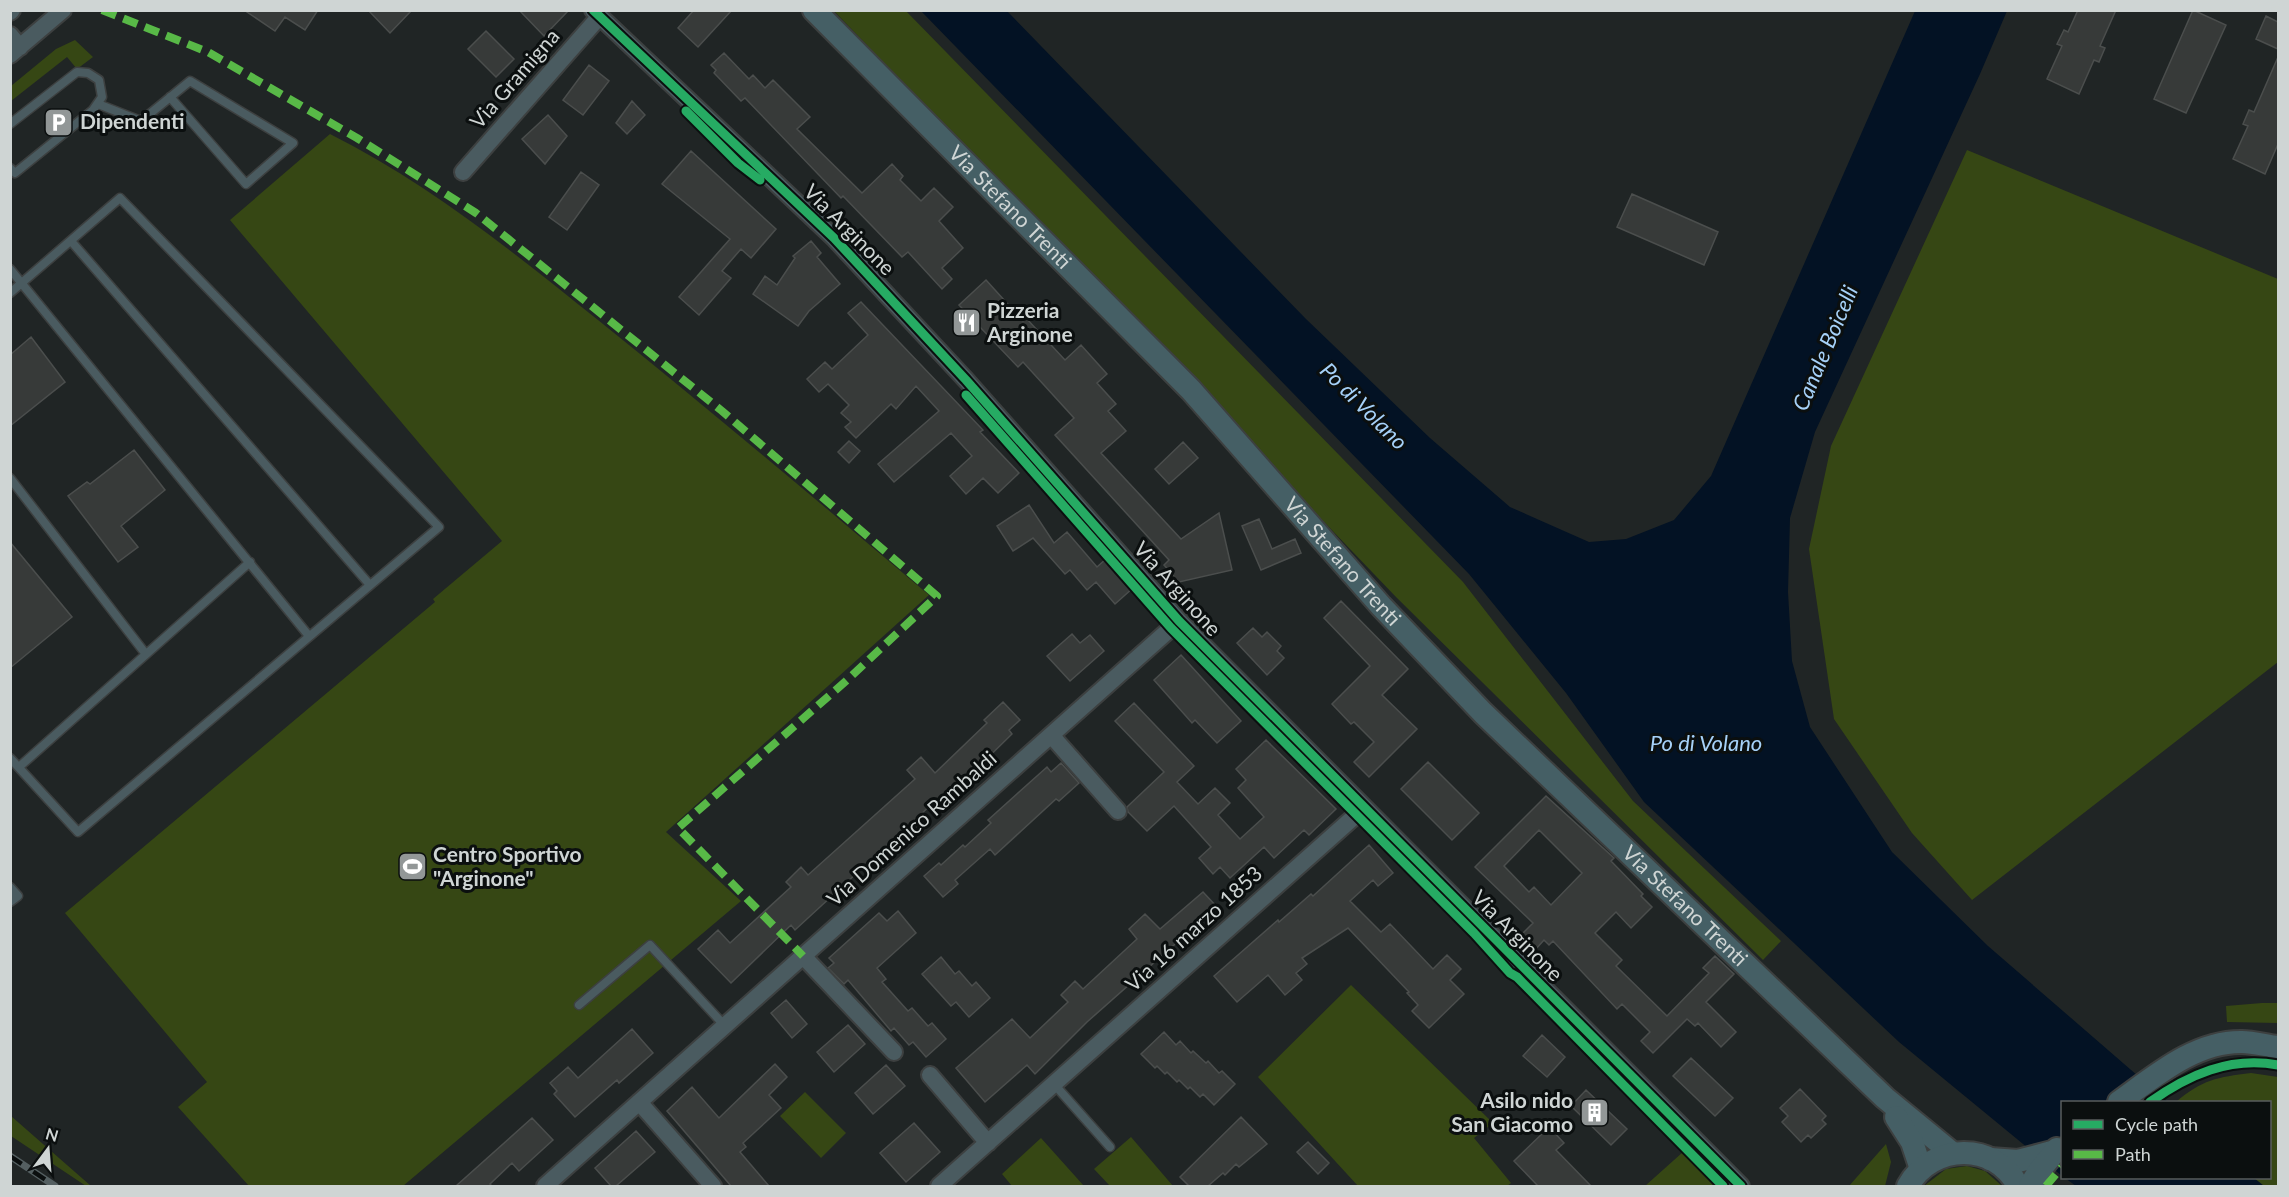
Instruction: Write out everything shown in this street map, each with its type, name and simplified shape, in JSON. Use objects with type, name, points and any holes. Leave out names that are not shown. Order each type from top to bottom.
[{"type":"main road","name":"Via Stefano Trenti","points":[[814,10],[1191,390],[1424,652],[1614,840],[1884,1098],[1952,1153],[1932,1161],[1915,1178]]},
{"type":"main road","points":[[2121,1101],[2190,1055],[2224,1044],[2241,1042],[2278,1047]]},
{"type":"main road","name":"Via Stefano Trenti","points":[[1884,1098],[1912,1142],[1915,1178]]},
{"type":"main road","points":[[1952,1153],[1968,1152],[1990,1159],[2018,1161],[2057,1148]]},
{"type":"main road","points":[[2030,1186],[2057,1148]]},
{"type":"main road","points":[[1990,1159],[2006,1170],[2018,1186]]},
{"type":"street","points":[[14,46],[63,10]]},
{"type":"street","name":"Via Gramigna","points":[[463,172],[596,14]]},
{"type":"street","name":"Via Arginone","points":[[596,14],[854,259],[966,380],[1179,621],[1741,1186]]},
{"type":"street","name":"Via Domenico Rambaldi","points":[[544,1186],[1179,621]]},
{"type":"street","points":[[1051,735],[1118,811]]},
{"type":"street","name":"Via 16 marzo 1853","points":[[939,1186],[1364,808]]},
{"type":"street","points":[[803,956],[894,1052]]},
{"type":"street","points":[[930,1075],[988,1143]]},
{"type":"street","points":[[639,1102],[713,1186]]},
{"type":"lane","points":[[10,124],[77,72],[88,72],[99,80],[102,90],[98,104],[15,173],[10,168]]},
{"type":"lane","points":[[98,104],[141,121],[170,97],[190,81],[293,142],[246,184],[170,97]]},
{"type":"lane","points":[[10,293],[120,198],[439,527],[78,832],[10,758]]},
{"type":"lane","points":[[71,241],[370,585]]},
{"type":"lane","points":[[10,269],[309,636]]},
{"type":"lane","points":[[10,478],[145,653]]},
{"type":"lane","points":[[19,767],[250,562]]},
{"type":"lane","points":[[10,887],[18,896],[10,902]]},
{"type":"lane","points":[[579,1005],[650,945],[724,1026]]},
{"type":"lane","points":[[1054,1084],[1110,1147]]},
{"type":"green space","points":[[834,11],[906,11],[1463,582],[1633,801],[1781,941],[1763,960],[1396,597]]},
{"type":"green space","points":[[75,40],[93,57],[77,69],[67,57],[11,101],[11,86],[56,49]]},
{"type":"green space","points":[[330,134],[401,174],[502,244],[682,388],[929,595],[666,832],[741,901],[403,1186],[249,1186],[178,1107],[207,1082],[65,913],[435,602],[433,599],[502,541],[230,220]]},
{"type":"green space","points":[[1967,150],[2278,279],[2278,662],[1972,900],[1912,833],[1834,719],[1809,549],[1831,446]]},
{"type":"green space","points":[[1351,985],[1493,1123],[1474,1138],[1511,1183],[1507,1186],[1358,1186],[1258,1077]]},
{"type":"green space","points":[[2278,1003],[2278,1023],[2227,1022],[2226,1006]]},
{"type":"green space","points":[[2251,1073],[2278,1077],[2278,1186],[2264,1186],[2255,1179],[2271,1179],[2271,1101],[2177,1101],[2202,1084],[2229,1076]]},
{"type":"green space","points":[[805,1092],[846,1133],[821,1158],[780,1116]]},
{"type":"green space","points":[[11,1116],[91,1186],[86,1186],[11,1136]]},
{"type":"green space","points":[[1131,1137],[1173,1186],[1110,1186],[1094,1169]]},
{"type":"green space","points":[[1041,1138],[1084,1186],[1012,1186],[1002,1174]]},
{"type":"green space","points":[[1886,1144],[1891,1162],[1885,1186],[1849,1186]]},
{"type":"green space","points":[[1683,1152],[1716,1186],[1645,1186]]},
{"type":"green space","points":[[1967,1166],[1985,1171],[2002,1186],[1924,1186],[1946,1169]]},
{"type":"water","name":"Po di Volano","points":[[921,11],[1007,11],[1306,319],[1430,438],[1510,507],[1589,542],[1626,539],[1674,520],[1711,476],[1915,11],[2007,11],[1815,432],[1790,518],[1788,592],[1792,661],[1810,727],[1892,852],[1988,946],[2167,1101],[2061,1101],[2061,1175],[1899,1042],[1644,802],[1566,693],[1469,574]]},
{"type":"water","points":[[2066,1179],[2255,1179],[2264,1186],[2076,1186]]},
{"type":"building","points":[[244,10],[318,10],[305,30],[285,17],[275,31]]},
{"type":"building","points":[[368,10],[412,10],[390,33]]},
{"type":"building","points":[[519,10],[569,10],[544,36]]},
{"type":"building","points":[[694,10],[732,10],[698,47],[678,28]]},
{"type":"building","points":[[2078,10],[2116,10],[2100,46],[2105,48],[2099,62],[2094,60],[2079,94],[2047,79],[2062,46],[2057,44],[2064,30],[2068,32]]},
{"type":"building","points":[[2193,10],[2226,25],[2186,113],[2154,99]]},
{"type":"building","points":[[2266,16],[2278,22],[2278,49],[2256,39]]},
{"type":"building","points":[[486,31],[514,59],[496,77],[468,49]]},
{"type":"building","points":[[724,53],[749,79],[753,75],[765,88],[773,80],[810,117],[797,129],[862,193],[892,164],[903,176],[900,180],[921,201],[934,188],[953,207],[939,221],[963,248],[942,268],[952,279],[942,289],[908,252],[902,257],[843,196],[841,198],[745,98],[741,101],[714,73],[716,70],[711,65]]},
{"type":"building","points":[[2278,57],[2278,144],[2265,174],[2233,159],[2248,126],[2243,124],[2249,110],[2254,112]]},
{"type":"building","points":[[589,65],[609,81],[583,115],[563,100]]},
{"type":"building","points":[[632,101],[645,115],[627,134],[616,123]]},
{"type":"building","points":[[548,115],[567,136],[545,164],[522,139]]},
{"type":"building","points":[[691,151],[776,229],[751,258],[741,249],[722,271],[731,278],[699,315],[679,297],[730,239],[662,184]]},
{"type":"building","points":[[581,172],[599,185],[567,230],[549,217]]},
{"type":"building","points":[[1632,194],[1718,232],[1704,265],[1617,227]]},
{"type":"building","points":[[811,241],[821,253],[817,257],[840,284],[809,311],[798,326],[753,294],[765,276],[777,285],[795,258],[793,256]]},
{"type":"building","points":[[986,280],[1023,321],[1026,318],[1065,360],[1081,345],[1107,374],[1097,383],[1116,404],[1108,411],[1126,431],[1101,453],[1181,539],[1219,513],[1232,570],[1179,582],[1164,565],[1169,560],[1055,435],[1074,418],[1023,362],[1018,367],[959,305]]},
{"type":"building","points":[[861,302],[983,430],[980,432],[1019,473],[998,493],[983,478],[966,494],[950,476],[972,456],[951,433],[894,482],[878,464],[939,411],[916,386],[896,409],[891,404],[856,438],[845,427],[851,422],[841,413],[849,405],[828,384],[819,392],[807,379],[825,362],[832,369],[868,335],[848,313]]},
{"type":"building","points":[[31,337],[65,382],[10,426],[10,355]]},
{"type":"building","points":[[849,441],[860,451],[849,463],[838,452]]},
{"type":"building","points":[[1183,442],[1198,458],[1169,484],[1155,469]]},
{"type":"building","points":[[134,450],[165,490],[121,526],[138,547],[118,562],[68,496],[87,482],[90,484]]},
{"type":"building","points":[[1029,505],[1054,543],[1067,532],[1097,567],[1107,558],[1133,588],[1115,604],[1096,582],[1087,590],[1070,570],[1065,574],[1033,538],[1013,551],[997,526]]},
{"type":"building","points":[[1259,519],[1272,549],[1295,539],[1301,553],[1261,570],[1242,526]]},
{"type":"building","points":[[10,542],[72,617],[10,668]]},
{"type":"building","points":[[1341,601],[1408,669],[1382,695],[1417,729],[1369,777],[1354,762],[1374,742],[1354,722],[1351,724],[1332,704],[1370,666],[1324,618]]},
{"type":"building","points":[[1253,628],[1262,637],[1267,632],[1281,646],[1277,651],[1284,658],[1267,675],[1237,643]]},
{"type":"building","points":[[1072,634],[1080,643],[1090,635],[1104,651],[1070,681],[1047,656]]},
{"type":"building","points":[[1181,655],[1241,721],[1217,743],[1195,720],[1192,723],[1154,680]]},
{"type":"building","points":[[1003,702],[1020,720],[1009,730],[1012,734],[965,780],[968,783],[938,809],[933,803],[795,930],[791,925],[731,983],[698,949],[718,930],[730,943],[791,887],[786,882],[801,867],[808,875],[915,779],[907,770],[921,757],[935,773],[987,723],[984,720]]},
{"type":"building","points":[[1134,703],[1194,766],[1177,782],[1198,804],[1215,788],[1230,803],[1218,815],[1240,839],[1264,817],[1238,788],[1246,780],[1236,769],[1266,740],[1336,809],[1309,835],[1304,830],[1274,858],[1264,847],[1230,878],[1220,867],[1213,874],[1199,858],[1211,847],[1174,806],[1147,831],[1128,812],[1127,807],[1164,772],[1115,721]]},
{"type":"building","points":[[1428,762],[1479,813],[1452,840],[1401,789]]},
{"type":"building","points":[[1061,763],[1079,783],[1059,801],[1056,799],[995,855],[990,849],[955,880],[958,884],[943,897],[924,876],[939,863],[941,865],[963,845],[965,847],[991,823],[988,820],[1047,767],[1051,772]]},
{"type":"building","points":[[1546,796],[1614,858],[1611,861],[1643,894],[1641,896],[1652,907],[1631,928],[1616,912],[1595,933],[1622,960],[1616,966],[1667,1016],[1709,973],[1703,968],[1715,956],[1734,974],[1706,1002],[1736,1032],[1721,1047],[1698,1023],[1695,1026],[1687,1019],[1653,1053],[1641,1041],[1650,1032],[1622,1004],[1617,1009],[1553,941],[1549,945],[1544,940],[1535,950],[1520,936],[1533,923],[1475,867]],"holes":[[[1539,830],[1582,873],[1551,905],[1534,887],[1529,892],[1504,866]]]},
{"type":"building","points":[[1369,845],[1393,873],[1378,886],[1373,880],[1350,901],[1381,932],[1390,924],[1433,969],[1447,955],[1461,969],[1450,980],[1464,994],[1429,1028],[1412,1011],[1418,1005],[1407,993],[1409,992],[1348,928],[1302,958],[1307,964],[1296,973],[1302,980],[1285,995],[1268,975],[1237,1002],[1214,976],[1278,920],[1279,922],[1311,894],[1313,896]]},
{"type":"building","points":[[1203,892],[1217,907],[1087,1022],[1035,1074],[1027,1065],[985,1102],[956,1068],[1012,1019],[1030,1038],[1068,1002],[1061,995],[1075,981],[1083,989],[1137,939],[1129,929],[1145,914],[1160,929]]},
{"type":"building","points":[[898,911],[916,933],[877,968],[886,979],[882,982],[908,1011],[912,1008],[928,1026],[932,1023],[946,1039],[926,1057],[913,1042],[909,1045],[894,1028],[891,1031],[848,980],[844,984],[828,968],[834,963],[829,958],[879,913],[887,921]]},
{"type":"building","points":[[941,957],[955,974],[959,971],[972,986],[976,982],[990,998],[969,1017],[956,1002],[951,1006],[922,974]]},
{"type":"building","points":[[786,1000],[807,1024],[792,1038],[771,1013]]},
{"type":"building","points":[[848,1025],[865,1044],[834,1072],[817,1052]]},
{"type":"building","points":[[632,1029],[653,1053],[619,1083],[617,1080],[575,1117],[554,1094],[557,1091],[550,1083],[568,1067],[578,1078]]},
{"type":"building","points":[[1164,1032],[1176,1045],[1180,1041],[1191,1053],[1193,1051],[1206,1063],[1208,1061],[1219,1073],[1222,1071],[1235,1084],[1214,1105],[1203,1094],[1200,1097],[1190,1087],[1188,1089],[1179,1080],[1177,1082],[1167,1072],[1165,1074],[1157,1066],[1155,1068],[1141,1054]]},
{"type":"building","points":[[1542,1035],[1565,1057],[1547,1077],[1523,1056]]},
{"type":"building","points":[[1691,1058],[1733,1098],[1715,1116],[1673,1076]]},
{"type":"building","points":[[775,1064],[787,1077],[769,1095],[781,1108],[743,1143],[746,1147],[740,1152],[769,1186],[731,1186],[667,1111],[692,1087],[719,1118]]},
{"type":"building","points":[[886,1065],[905,1086],[873,1114],[855,1093]]},
{"type":"building","points":[[1800,1089],[1826,1116],[1822,1120],[1826,1124],[1811,1138],[1808,1135],[1801,1142],[1782,1122],[1788,1116],[1780,1108]]},
{"type":"building","name":"Asilo nido San Giacomo","points":[[1586,1090],[1627,1129],[1611,1145],[1571,1106]]},
{"type":"building","points":[[1241,1117],[1267,1144],[1239,1167],[1236,1164],[1225,1175],[1223,1173],[1208,1186],[1189,1186],[1180,1177]]},
{"type":"building","points":[[532,1118],[553,1140],[519,1171],[512,1163],[490,1184],[492,1186],[456,1186]]},
{"type":"building","points":[[914,1123],[940,1152],[906,1182],[880,1153]]},
{"type":"building","points":[[1549,1127],[1564,1143],[1556,1150],[1591,1186],[1538,1186],[1514,1161]]},
{"type":"building","points":[[636,1131],[655,1152],[616,1186],[611,1186],[595,1168]]},
{"type":"building","points":[[1308,1142],[1329,1163],[1318,1174],[1297,1152]]},
{"type":"railway","points":[[10,1156],[55,1186]]},
{"type":"marked path","points":[[102,10],[208,52],[357,138],[476,213],[722,411],[937,596],[846,681],[678,828],[803,956]]},
{"type":"marked path","points":[[2046,1186],[2061,1168]]},
{"type":"cycle path","points":[[593,10],[834,238],[966,380],[1179,621],[1741,1186]]},
{"type":"cycle path","points":[[686,111],[738,163],[760,180]]},
{"type":"cycle path","points":[[966,395],[1171,628],[1723,1186]]},
{"type":"cycle path","points":[[2151,1101],[2179,1084],[2210,1070],[2243,1063],[2278,1065]]},
{"type":"place","name":"Dipendenti","points":[[59,122]]},
{"type":"place","name":"Pizzeria Arginone","points":[[966,323]]},
{"type":"place","name":"Centro Sportivo \"Arginone\"","points":[[412,867]]},
{"type":"place","name":"Asilo nido San Giacomo","points":[[1594,1113]]},
{"type":"water label","name":"Canale Boicelli","points":[[1825,348]]}]
